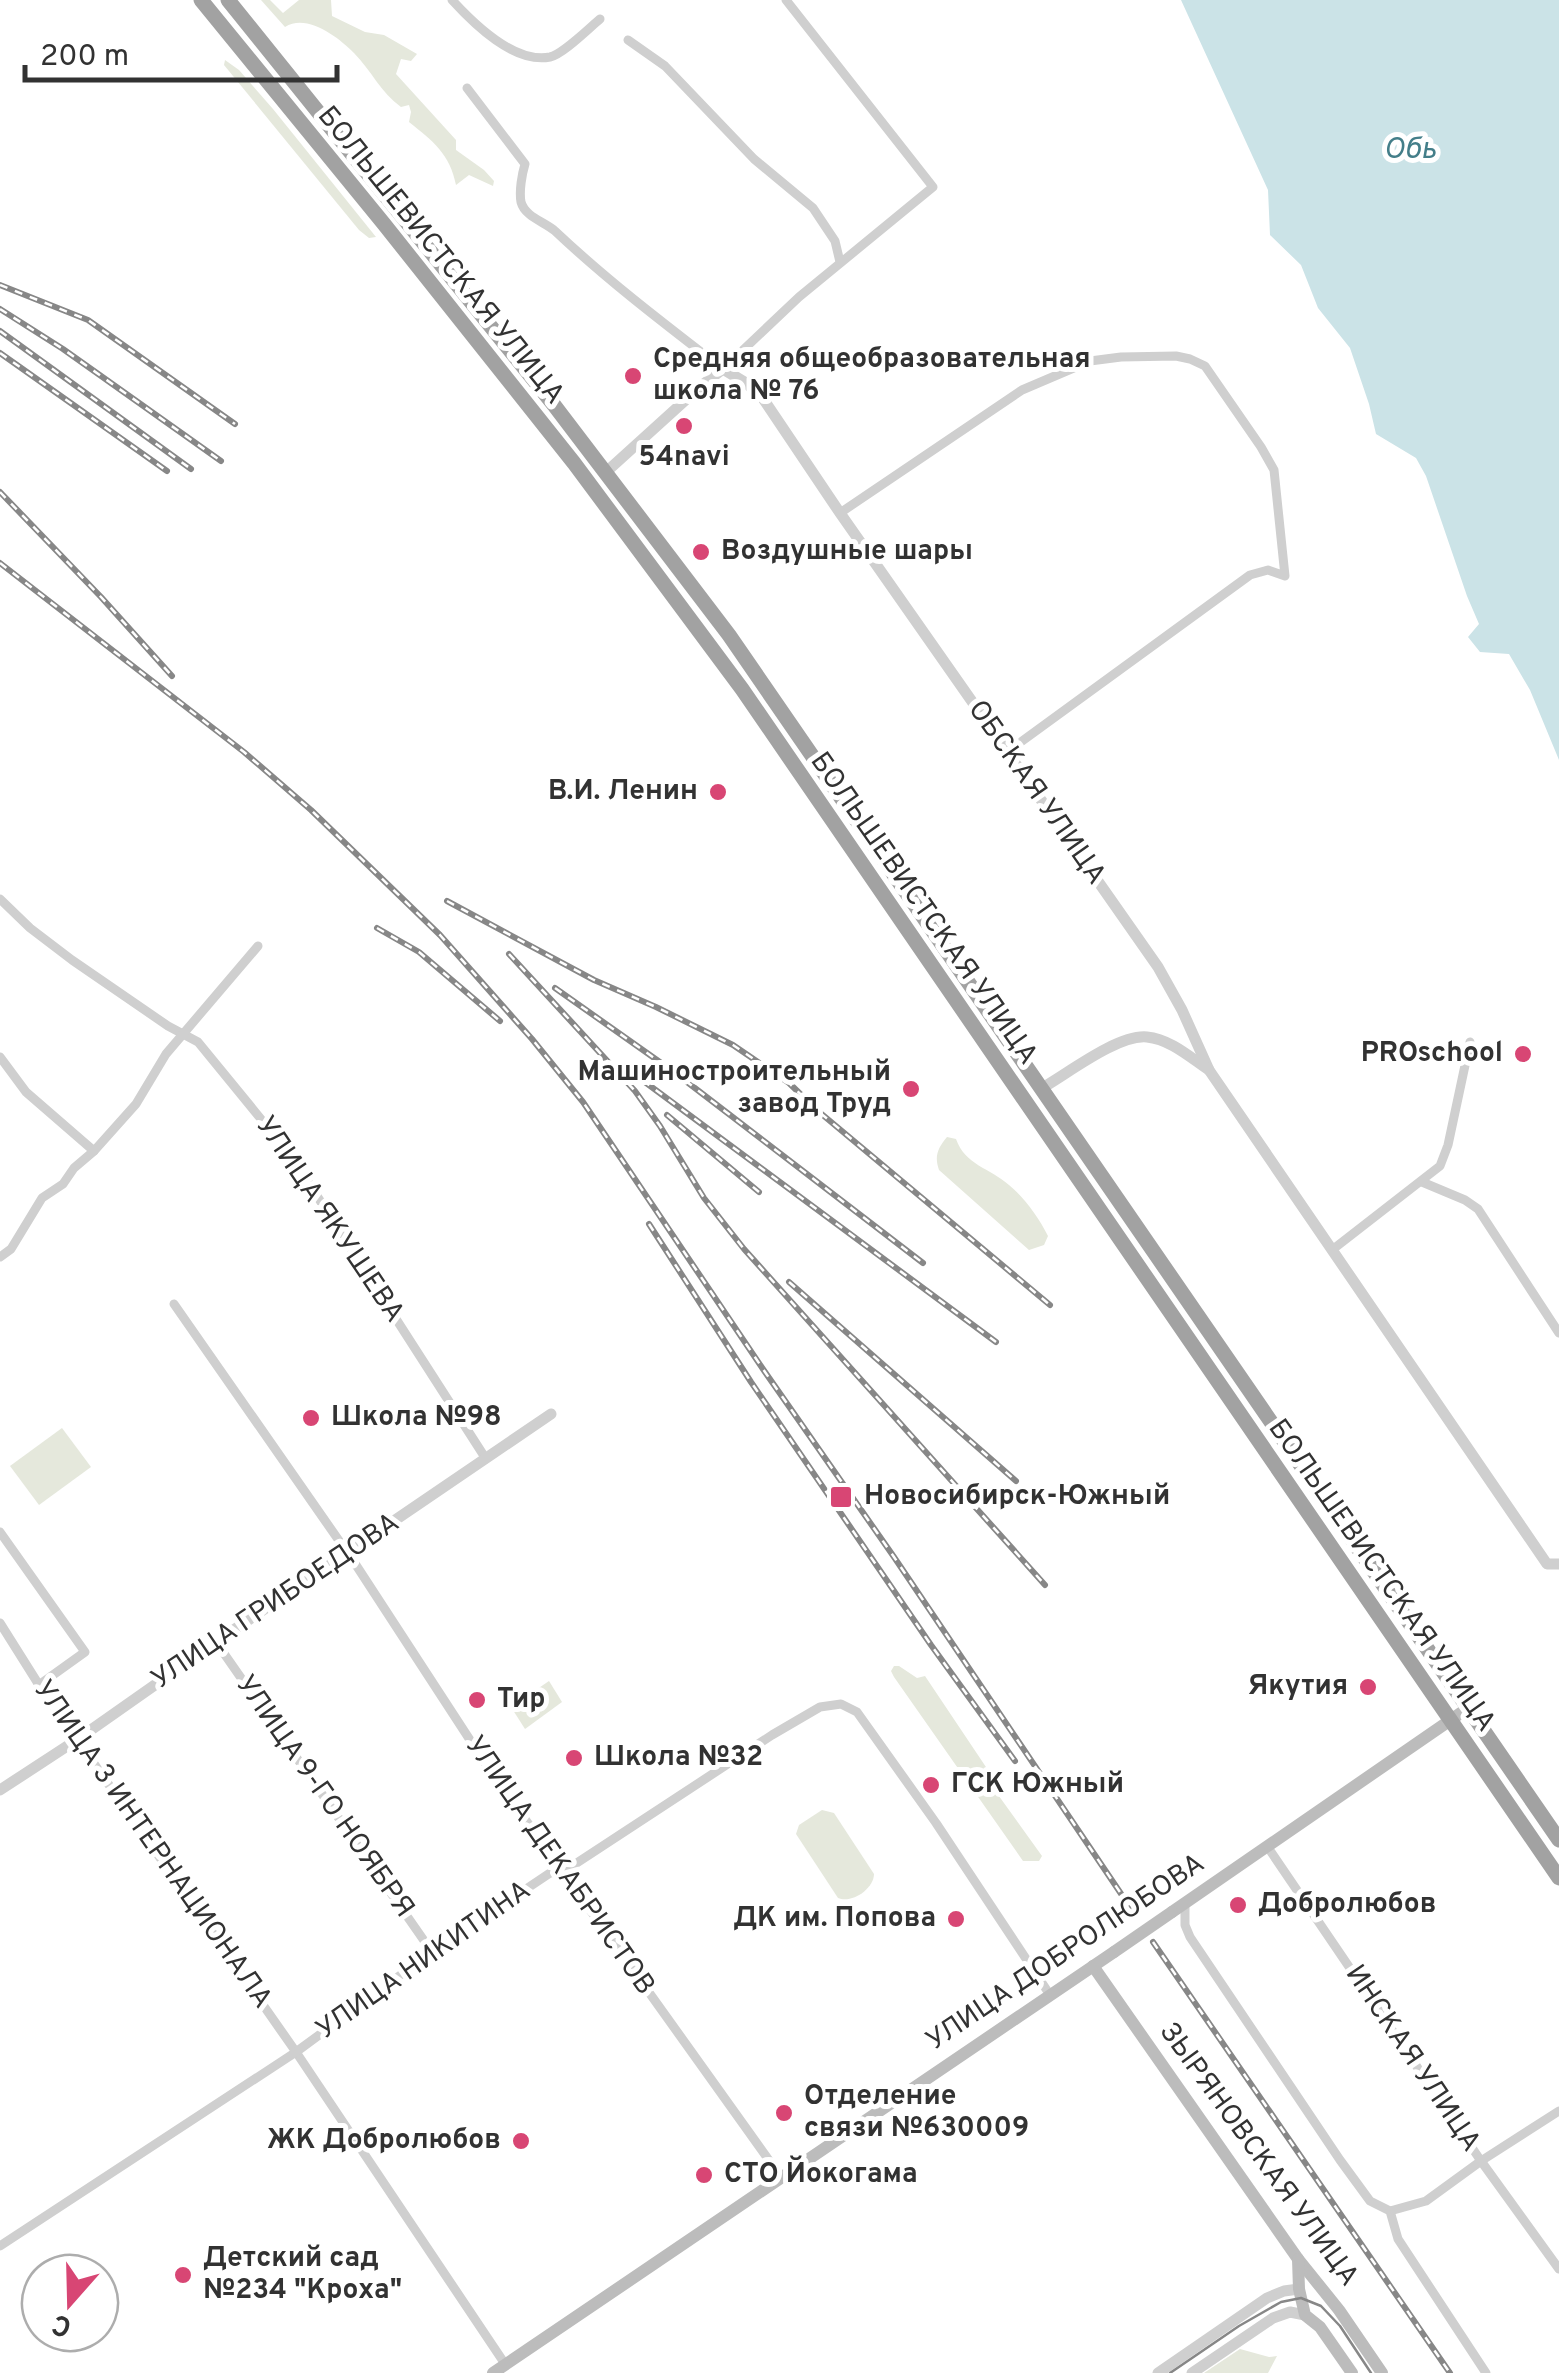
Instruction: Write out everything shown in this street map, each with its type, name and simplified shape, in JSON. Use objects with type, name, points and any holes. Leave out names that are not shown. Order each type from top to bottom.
[{"type":"highway","name":"БОЛЬШЕВИСТСКАЯ УЛИЦА","points":[[201,0],[574,463],[742,689],[1559,1878]]},
{"type":"highway","name":"БОЛЬШЕВИСТСКАЯ УЛИЦА","points":[[228,0],[554,405],[749,662],[1559,1840]]},
{"type":"main road","name":"УЛИЦА ДОБРОЛЮБОВА","points":[[493,2373],[1468,1708]]},
{"type":"main road","name":"ЗЫРЯНОВСКАЯ УЛИЦА","points":[[1093,1966],[1382,2373]]},
{"type":"main road","points":[[1298,2259],[1305,2315]]},
{"type":"main road","points":[[1300,2289],[1339,2310]]},
{"type":"main road","name":"ЗЫРЯНОВСКАЯ УЛИЦА","points":[[1305,2315],[1320,2327],[1352,2373]]},
{"type":"street","points":[[452,0],[476,26],[510,48],[534,57],[554,57],[600,20]]},
{"type":"street","points":[[605,473],[799,297],[933,187],[786,0]]},
{"type":"street","points":[[628,40],[664,66],[754,159],[813,208],[835,241],[840,262]]},
{"type":"street","name":"ОБСКАЯ УЛИЦА","points":[[467,88],[524,164],[521,203],[528,214],[548,224],[642,308],[762,397],[1158,967],[1209,1070],[1553,1564]]},
{"type":"street","points":[[840,514],[1022,390],[1090,361],[1176,356],[1205,366],[1274,470],[1285,576],[1268,570],[1250,576],[1007,752]]},
{"type":"street","name":"УЛИЦА ЯКУШЕВА","points":[[0,899],[72,960],[198,1042],[292,1157],[486,1459]]},
{"type":"street","points":[[0,1257],[11,1249],[42,1198],[63,1184],[136,1104],[166,1054],[258,946]]},
{"type":"street","points":[[1042,1088],[1127,1039],[1147,1037],[1165,1042],[1209,1070]]},
{"type":"street","points":[[1332,1250],[1437,1170],[1446,1151],[1470,1042]]},
{"type":"street","points":[[0,1057],[26,1092],[94,1151]]},
{"type":"street","points":[[1422,1182],[1465,1200],[1478,1210],[1559,1333]]},
{"type":"street","name":"УЛИЦА ДЕКАБРИСТОВ","points":[[174,1304],[348,1552],[485,1764],[781,2177]]},
{"type":"street","name":"УЛИЦА ГРИБОЕДОВА","points":[[0,1790],[551,1414]]},
{"type":"street","points":[[0,1532],[84,1652],[39,1685]]},
{"type":"street","name":"УЛИЦА 3 ИНТЕРНАЦИОНАЛА","points":[[0,1623],[506,2364]]},
{"type":"street","name":"УЛИЦА 9-ГО НОЯБРЯ","points":[[216,1642],[432,1952]]},
{"type":"street","name":"УЛИЦА НИКИТИНА","points":[[0,2246],[296,2052],[432,1952],[550,1873],[563,1872],[772,1734],[820,1707],[840,1704],[856,1712],[936,1823],[1050,1995]]},
{"type":"street","name":"ИНСКАЯ УЛИЦА","points":[[1268,1846],[1559,2270]]},
{"type":"street","points":[[1185,1903],[1190,1937],[1370,2201],[1390,2211],[1426,2201],[1559,2111]]},
{"type":"street","points":[[1390,2211],[1398,2239],[1486,2373]]},
{"type":"street","points":[[1158,2373],[1266,2298],[1300,2289]]},
{"type":"street","points":[[1192,2373],[1273,2318],[1290,2312],[1305,2315]]},
{"type":"shaded area","points":[[261,0],[270,0],[283,13],[299,0],[331,0],[332,16],[365,32],[384,35],[417,54],[411,61],[401,59],[396,74],[456,140],[456,150],[484,170],[494,181],[493,186],[469,175],[456,185],[445,156],[409,122],[409,105],[401,107],[394,101],[354,53],[331,34],[303,23],[285,27]]},
{"type":"shaded area","points":[[225,60],[239,70],[273,109],[376,237],[369,238],[359,230],[224,65]]},
{"type":"shaded area","points":[[947,1137],[956,1139],[965,1155],[1021,1196],[1048,1236],[1044,1245],[1029,1250],[939,1170],[938,1152]]},
{"type":"shaded area","points":[[62,1428],[91,1467],[39,1505],[10,1466]]},
{"type":"shaded area","points":[[894,1666],[917,1678],[925,1676],[992,1776],[991,1785],[1042,1856],[1039,1861],[1023,1861],[894,1677]]},
{"type":"shaded area","points":[[549,1681],[562,1702],[525,1729],[511,1707]]},
{"type":"shaded area","points":[[822,1810],[834,1813],[874,1874],[866,1890],[855,1897],[838,1898],[796,1834],[799,1825]]},
{"type":"shaded area","points":[[1240,2349],[1277,2356],[1268,2373],[1204,2373]]},
{"type":"water","name":"Обь","points":[[1181,0],[1559,0],[1559,760],[1530,690],[1509,654],[1480,652],[1468,637],[1479,624],[1426,476],[1416,458],[1376,434],[1350,348],[1318,308],[1301,265],[1270,235],[1268,190]]},
{"type":"tram line","points":[[1170,2373],[1239,2326],[1281,2302],[1301,2298],[1321,2306],[1340,2326],[1371,2373]]},
{"type":"railway","points":[[0,285],[88,320],[235,424]]},
{"type":"railway","points":[[0,309],[221,461]]},
{"type":"railway","points":[[0,331],[191,469]]},
{"type":"railway","points":[[0,353],[167,471]]},
{"type":"railway","points":[[0,492],[172,676]]},
{"type":"railway","points":[[0,563],[244,752],[311,810],[440,935],[532,1039],[583,1102],[1134,1913]]},
{"type":"railway","points":[[447,901],[594,980],[733,1045],[789,1083],[1050,1305]]},
{"type":"railway","points":[[377,928],[419,952],[500,1021]]},
{"type":"railway","points":[[509,954],[635,1091],[704,1198],[744,1249],[1045,1585]]},
{"type":"railway","points":[[555,988],[674,1072],[923,1263]]},
{"type":"railway","points":[[630,1071],[996,1342]]},
{"type":"railway","points":[[667,1115],[759,1192]]},
{"type":"railway","points":[[649,1224],[751,1382],[1015,1761]]},
{"type":"railway","points":[[789,1282],[1016,1481]]},
{"type":"railway","points":[[1153,1942],[1450,2373]]},
{"type":"place","name":"Средняя общеобразовательная школа № 76","points":[[633,376]]},
{"type":"place","name":"54navi","points":[[684,426]]},
{"type":"place","name":"Воздушные шары","points":[[701,552]]},
{"type":"place","name":"В.И. Ленин","points":[[718,792]]},
{"type":"place","name":"PROschool","points":[[1523,1054]]},
{"type":"place","name":"Машиностроительный завод Труд","points":[[911,1089]]},
{"type":"place","name":"Школа №98","points":[[311,1418]]},
{"type":"place","name":"Новосибирск-Южный","points":[[841,1497]]},
{"type":"place","name":"Якутия","points":[[1368,1687]]},
{"type":"place","name":"Тир","points":[[477,1700]]},
{"type":"place","name":"Школа №32","points":[[574,1758]]},
{"type":"place","name":"ГСК Южный","points":[[931,1785]]},
{"type":"place","name":"Добролюбов","points":[[1238,1905]]},
{"type":"place","name":"ДК им. Попова","points":[[956,1919]]},
{"type":"place","name":"Отделение связи №630009","points":[[784,2113]]},
{"type":"place","name":"ЖК Добролюбов","points":[[521,2141]]},
{"type":"place","name":"СТО Йокогама","points":[[704,2175]]},
{"type":"place","name":"Детский сад №234 \"Кроха\"","points":[[183,2275]]}]
